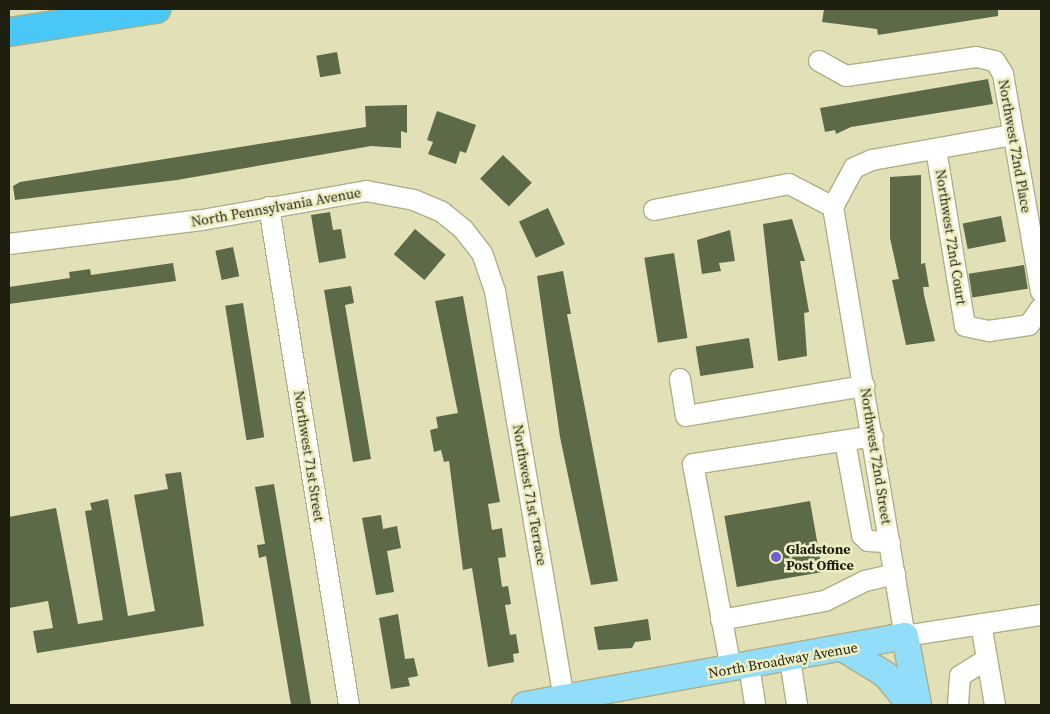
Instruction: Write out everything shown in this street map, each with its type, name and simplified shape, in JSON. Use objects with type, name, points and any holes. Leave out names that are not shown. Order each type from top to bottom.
[{"type":"highway","points":[[9,32],[156,9]]},
{"type":"main road","name":"North Broadway Avenue","points":[[525,705],[844,650],[905,636]]},
{"type":"main road","name":"Northwest 72nd Street","points":[[905,636],[918,705]]},
{"type":"main road","points":[[844,650],[886,675],[910,705]]},
{"type":"street","name":"Northwest 72nd Place","points":[[819,61],[846,76],[976,57],[996,62],[1003,74],[1012,135],[1041,292]]},
{"type":"street","points":[[654,210],[789,184],[833,207],[854,168],[936,149],[1012,135]]},
{"type":"street","name":"Northwest 72nd Court","points":[[936,149],[965,326],[989,331],[1029,324],[1041,308]]},
{"type":"street","name":"North Pennsylvania Avenue","points":[[9,244],[202,220],[366,191],[414,200],[442,212],[464,229],[482,253],[495,291]]},
{"type":"street","name":"Northwest 71st Street","points":[[269,207],[349,705]]},
{"type":"street","name":"Northwest 72nd Street","points":[[833,207],[873,436],[905,636]]},
{"type":"street","name":"Northwest 71st Terrace","points":[[495,291],[564,698]]},
{"type":"street","points":[[680,379],[686,416],[864,386]]},
{"type":"street","points":[[755,705],[721,620],[694,464],[873,436]]},
{"type":"street","points":[[845,441],[862,534],[868,541],[890,542]]},
{"type":"street","points":[[721,620],[825,601],[865,581],[895,574]]},
{"type":"street","name":"North Broadway Avenue","points":[[905,636],[1041,614]]},
{"type":"street","points":[[981,624],[995,705]]},
{"type":"street","points":[[790,659],[797,705]]},
{"type":"street","points":[[958,705],[960,676],[986,659]]},
{"type":"building","points":[[824,9],[998,9],[998,16],[878,35],[877,29],[822,22]]},
{"type":"building","points":[[337,52],[341,74],[320,77],[316,56]]},
{"type":"building","points":[[988,79],[993,104],[851,127],[836,134],[835,130],[825,132],[820,108]]},
{"type":"building","points":[[407,105],[407,133],[401,131],[401,148],[371,146],[177,180],[15,200],[13,186],[20,182],[366,127],[365,106]]},
{"type":"building","points":[[437,111],[476,125],[466,153],[460,151],[456,164],[428,154],[433,142],[427,140]]},
{"type":"building","points":[[503,155],[532,183],[509,207],[480,179]]},
{"type":"building","points":[[921,175],[921,264],[925,263],[929,287],[923,287],[924,295],[935,341],[906,345],[892,280],[899,279],[890,238],[890,177]]},
{"type":"building","points":[[548,208],[565,244],[536,258],[519,222]]},
{"type":"building","points":[[330,212],[333,230],[341,229],[346,258],[319,263],[311,215]]},
{"type":"building","points":[[1001,216],[1006,242],[968,249],[963,223]]},
{"type":"building","points":[[792,219],[805,261],[800,261],[809,312],[804,313],[807,356],[778,361],[763,224]]},
{"type":"building","points":[[415,229],[446,255],[424,280],[394,254]]},
{"type":"building","points":[[730,230],[735,261],[719,263],[721,271],[702,274],[697,240]]},
{"type":"building","points":[[233,247],[239,276],[222,280],[215,251]]},
{"type":"building","points":[[674,253],[687,338],[658,343],[644,258]]},
{"type":"building","points":[[173,263],[176,281],[9,304],[9,287],[70,278],[69,272],[90,269],[91,275]]},
{"type":"building","points":[[1024,265],[1028,289],[972,297],[969,274]]},
{"type":"building","points":[[563,271],[571,314],[567,314],[618,581],[591,585],[560,437],[537,276]]},
{"type":"building","points":[[351,286],[354,303],[345,305],[371,459],[353,462],[324,290]]},
{"type":"building","points":[[463,296],[500,502],[488,504],[492,530],[502,528],[506,557],[498,558],[502,587],[508,586],[511,604],[505,605],[510,635],[516,634],[519,653],[513,654],[514,662],[488,667],[472,568],[463,570],[449,461],[444,462],[441,450],[434,452],[430,430],[438,428],[436,417],[458,413],[435,301]]},
{"type":"building","points":[[243,303],[264,437],[246,440],[225,306]]},
{"type":"building","points":[[749,338],[754,368],[700,376],[696,346]]},
{"type":"building","points":[[181,472],[204,626],[37,653],[33,631],[53,628],[48,601],[9,608],[9,517],[56,508],[78,624],[103,620],[85,511],[92,510],[90,503],[108,499],[128,616],[155,611],[134,495],[168,489],[165,474]]},
{"type":"building","points":[[274,484],[311,704],[291,705],[266,556],[259,558],[257,545],[265,544],[255,487]]},
{"type":"building","points":[[810,501],[823,572],[737,587],[724,516]]},
{"type":"building","points":[[381,515],[383,529],[397,526],[401,548],[387,551],[394,592],[376,595],[362,518]]},
{"type":"building","points":[[398,614],[405,659],[414,658],[418,676],[408,678],[410,686],[391,689],[379,618]]},
{"type":"building","points":[[648,619],[651,640],[635,642],[632,648],[598,650],[594,627]]},
{"type":"place","name":"Gladstone Post Office","points":[[776,557]]}]
